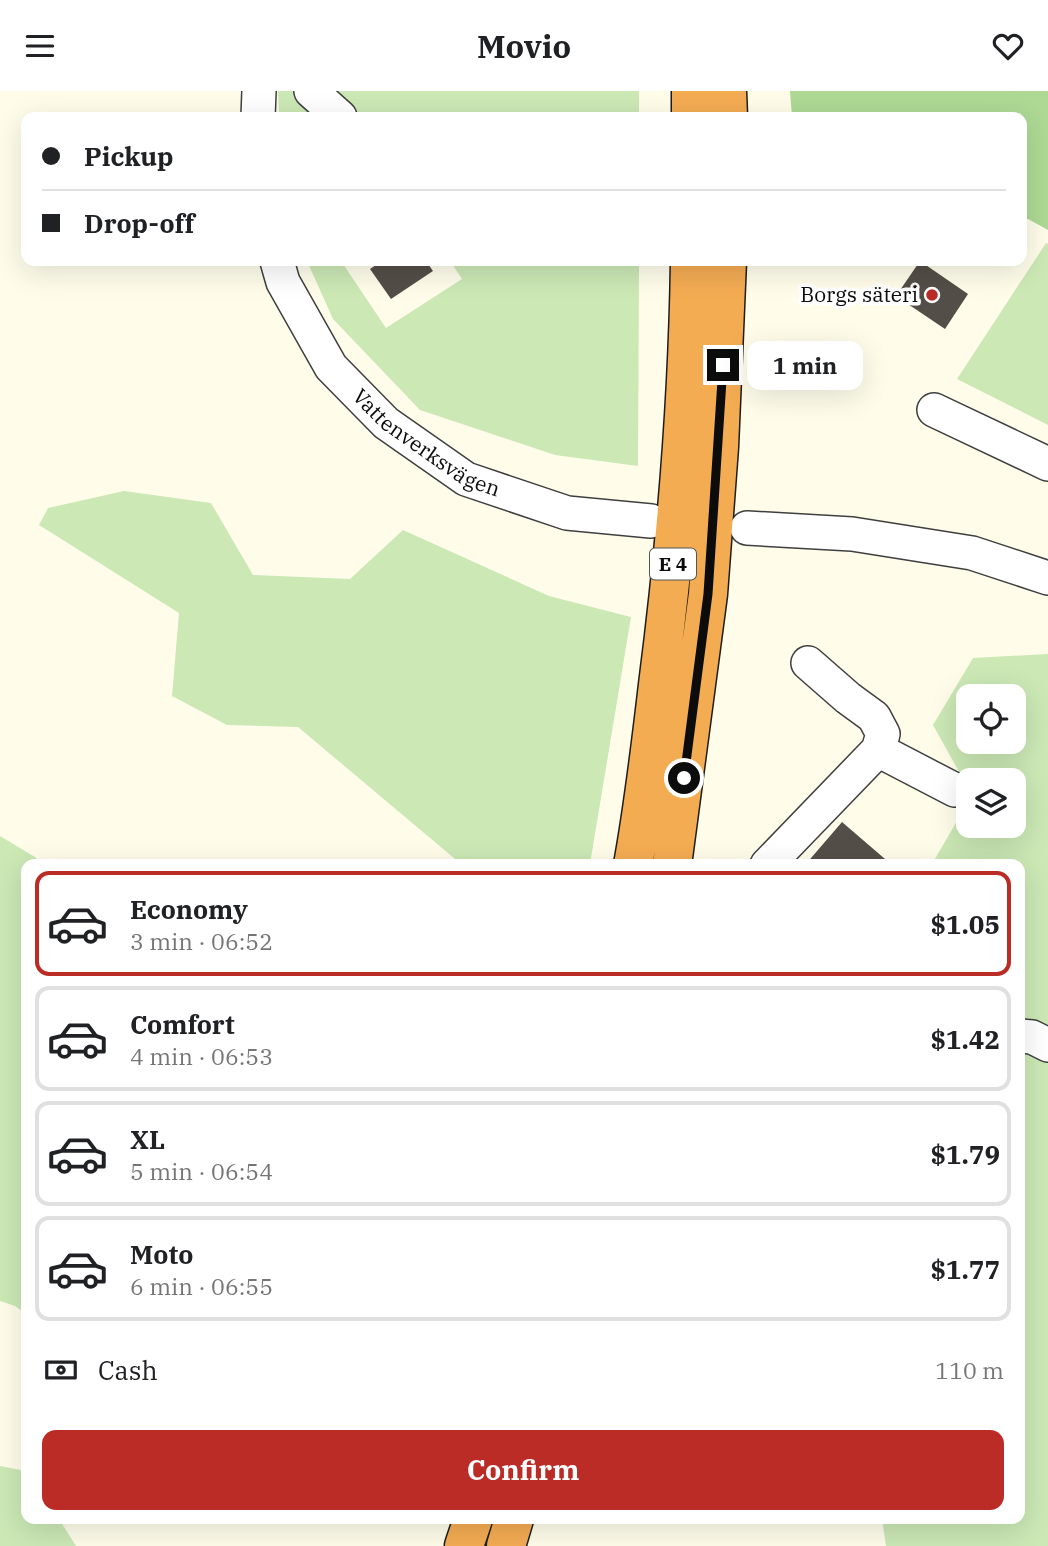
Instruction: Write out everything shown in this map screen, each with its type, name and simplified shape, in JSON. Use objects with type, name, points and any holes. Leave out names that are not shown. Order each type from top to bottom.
[{"type":"highway","points":[[691,91],[691,112]]},
{"type":"highway","points":[[727,91],[728,112]]},
{"type":"highway","name":"E 4","points":[[634,859],[671,583],[690,266]]},
{"type":"highway","name":"E 4","points":[[672,859],[708,594],[719,447],[727,266]]},
{"type":"highway","points":[[464,1546],[471,1524]]},
{"type":"highway","points":[[506,1546],[513,1524]]},
{"type":"street","points":[[258,112],[259,91]]},
{"type":"street","points":[[311,91],[334,112]]},
{"type":"street","name":"Vattenverksvägen","points":[[278,266],[283,282],[331,367],[386,423],[466,479],[567,513],[651,521]]},
{"type":"street","points":[[934,410],[1048,464]]},
{"type":"street","points":[[747,528],[852,534],[972,553],[1048,578]]},
{"type":"street","points":[[773,859],[878,750],[883,734],[873,717],[808,663]]},
{"type":"street","points":[[878,750],[955,790]]},
{"type":"street","points":[[1025,1036],[1048,1045]]},
{"type":"green space","points":[[278,91],[639,91],[639,112],[279,112]]},
{"type":"green space","points":[[790,91],[1048,91],[1048,230],[1027,219],[1027,112],[792,112]]},
{"type":"green space","points":[[1046,243],[1048,244],[1048,425],[957,379]]},
{"type":"green space","points":[[309,266],[344,266],[386,328],[462,279],[453,266],[639,266],[638,466],[555,455],[420,410],[333,319]]},
{"type":"green space","points":[[124,491],[211,503],[253,575],[350,579],[403,530],[549,596],[631,617],[591,859],[455,859],[298,727],[227,725],[172,696],[179,613],[39,525],[48,508]]},
{"type":"green space","points":[[1048,654],[1048,1546],[886,1546],[883,1524],[1025,1524],[1025,859],[935,859],[956,823],[956,838],[1026,838],[1026,768],[957,768],[933,725],[956,686],[956,754],[1026,754],[1026,684],[957,684],[973,658]]},
{"type":"green space","points":[[0,836],[37,859],[21,859],[21,1310],[0,1301]]},
{"type":"green space","points":[[0,1466],[21,1470],[21,1524],[62,1524],[76,1546],[0,1546]]},
{"type":"building","points":[[374,266],[430,266],[433,271],[391,299],[370,269]]},
{"type":"building","name":"Borgs säteri","points":[[917,266],[927,266],[968,294],[945,329],[896,296]]},
{"type":"building","points":[[842,822],[885,859],[810,859]]},
{"type":"place","name":"Borgs säteri","points":[[932,295]]},
{"type":"route","points":[[684,778],[708,594],[723,365]]}]
